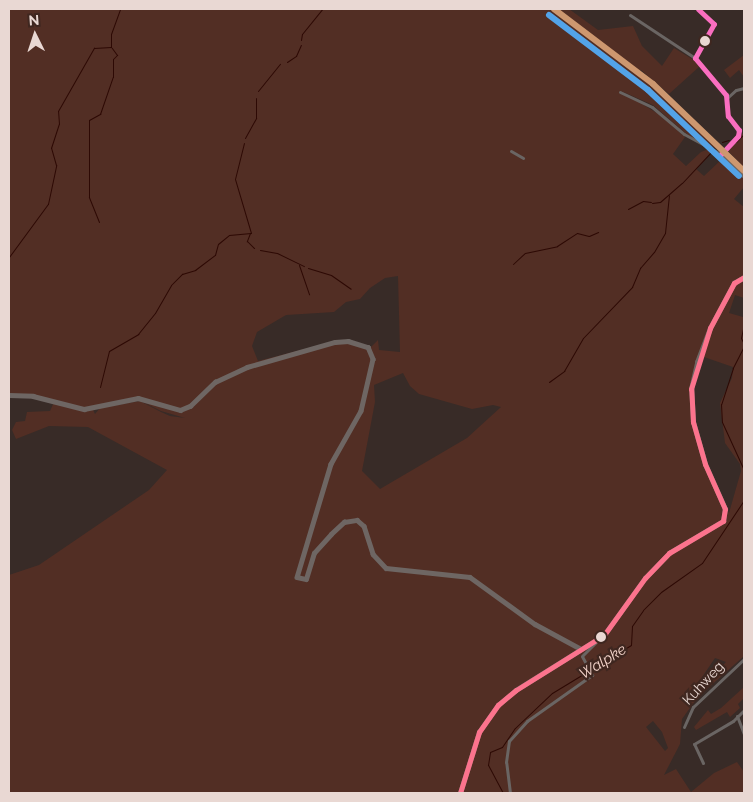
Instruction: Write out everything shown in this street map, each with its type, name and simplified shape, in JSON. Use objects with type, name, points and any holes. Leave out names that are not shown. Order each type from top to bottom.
[{"type":"street","points":[[695,58],[714,24],[698,9]]},
{"type":"street","points":[[630,15],[695,58],[727,98],[728,116],[740,133],[723,152]]},
{"type":"street","points":[[727,98],[736,90],[744,88]]},
{"type":"street","points":[[620,92],[652,107],[687,137],[723,152],[744,177]]},
{"type":"street","points":[[511,151],[523,158]]},
{"type":"street","points":[[510,793],[506,754],[512,735],[536,714],[592,675],[582,656],[610,629],[645,578],[669,553],[722,524],[725,518],[725,509],[709,474],[696,436],[691,389],[697,362],[710,328],[734,283],[744,277]]},
{"type":"street","points":[[9,395],[33,396],[84,409],[138,398],[169,409],[183,410],[213,384],[247,367],[339,341],[368,346],[373,360],[361,411],[331,464],[297,578],[303,580],[307,577],[314,553],[331,534],[344,522],[357,520],[364,526],[373,554],[386,568],[470,578],[535,624],[581,649]]},
{"type":"street","points":[[460,793],[477,737],[493,710],[516,690],[598,639]]},
{"type":"street","name":"Kuhweg","points":[[684,727],[693,707],[744,659]]},
{"type":"street","points":[[703,763],[694,744],[744,710]]},
{"type":"street","points":[[737,716],[744,734]]},
{"type":"shaded area","points":[[9,9],[569,9],[598,30],[633,26],[642,46],[662,66],[674,48],[697,62],[700,66],[669,94],[641,70],[638,72],[722,151],[690,137],[653,105],[621,91],[660,115],[685,137],[673,154],[686,166],[701,152],[709,149],[713,151],[696,169],[704,176],[722,159],[744,179],[744,187],[734,199],[744,207],[744,298],[735,295],[729,313],[743,317],[744,314],[744,656],[698,697],[682,719],[680,744],[664,775],[676,769],[691,792],[714,773],[737,762],[744,772],[744,793],[9,793],[9,575],[39,565],[149,490],[167,470],[88,427],[49,426],[16,439],[12,430],[16,422],[25,421],[27,412],[50,411],[54,402],[81,411],[93,410],[95,414],[100,408],[140,401],[170,416],[185,418],[161,411],[139,400],[84,409],[52,400],[9,394]],"holes":[[[398,276],[400,352],[379,350],[378,340],[371,347],[336,341],[258,361],[252,346],[257,332],[286,315],[334,312],[346,302],[360,299],[370,288],[385,278]],[[701,356],[733,367],[732,378],[720,403],[725,443],[740,464],[741,471],[729,513],[709,473],[694,423],[693,388]],[[403,373],[410,386],[419,394],[472,409],[493,405],[501,407],[467,438],[380,489],[362,471],[375,402],[374,385]],[[715,658],[726,662],[698,692],[694,689]],[[653,721],[662,732],[668,748],[665,751],[646,727]]]},
{"type":"shaded area","points":[[744,55],[744,77],[739,70],[730,78],[724,70]]},
{"type":"shaded area","points":[[744,132],[744,167],[727,150]]},
{"type":"shaded area","points":[[744,687],[744,698],[738,704],[740,708],[730,717],[727,712],[696,730],[694,727],[708,710],[711,714],[721,708]]},
{"type":"waterway","points":[[9,257],[48,204],[56,165],[51,148],[59,124],[58,111],[94,48],[111,47],[111,34],[120,9]]},
{"type":"waterway","points":[[301,40],[302,34],[322,9]]},
{"type":"waterway","points":[[287,62],[296,56],[301,45]]},
{"type":"waterway","points":[[99,222],[89,197],[89,120],[100,114],[113,77],[113,59],[117,55],[112,48]]},
{"type":"waterway","points":[[258,91],[280,64]]},
{"type":"waterway","points":[[245,138],[256,118],[256,98]]},
{"type":"waterway","points":[[736,142],[744,134]]},
{"type":"waterway","points":[[722,142],[729,140]]},
{"type":"waterway","points":[[100,387],[109,351],[138,334],[155,313],[171,285],[182,274],[195,270],[215,255],[218,244],[229,235],[251,233],[235,179],[244,143]]},
{"type":"waterway","points":[[652,203],[660,202],[682,183],[712,151]]},
{"type":"waterway","points":[[549,382],[564,371],[583,338],[632,287],[640,268],[654,252],[665,233],[669,195]]},
{"type":"waterway","points":[[628,209],[643,201],[651,202]]},
{"type":"waterway","points":[[513,264],[525,253],[557,246],[577,233],[589,236],[598,232]]},
{"type":"waterway","points":[[250,233],[247,241],[254,248]]},
{"type":"waterway","points":[[260,250],[277,253],[304,266]]},
{"type":"waterway","points":[[299,265],[309,294]]},
{"type":"waterway","points":[[308,268],[331,275],[351,289]]},
{"type":"waterway","name":"Walpke","points":[[744,324],[741,338],[744,344]]},
{"type":"waterway","name":"Walpke","points":[[744,346],[733,368],[721,404],[722,422],[744,470]]},
{"type":"waterway","name":"Walpke","points":[[503,793],[488,765],[490,752],[502,747],[515,728],[552,693],[631,645],[632,626],[643,610],[661,592],[702,563],[744,500]]},
{"type":"transit line","points":[[554,9],[653,84],[744,171]]},
{"type":"transit line","points":[[695,58],[714,24],[698,9]]},
{"type":"transit line","points":[[549,15],[648,90],[739,176]]},
{"type":"transit line","points":[[695,58],[726,95],[728,116],[739,130],[738,136],[721,154]]},
{"type":"transit line","points":[[460,793],[479,732],[498,705],[516,690],[604,635],[645,578],[669,553],[723,521],[725,509],[705,464],[693,422],[691,389],[710,328],[734,283],[744,277]]}]
